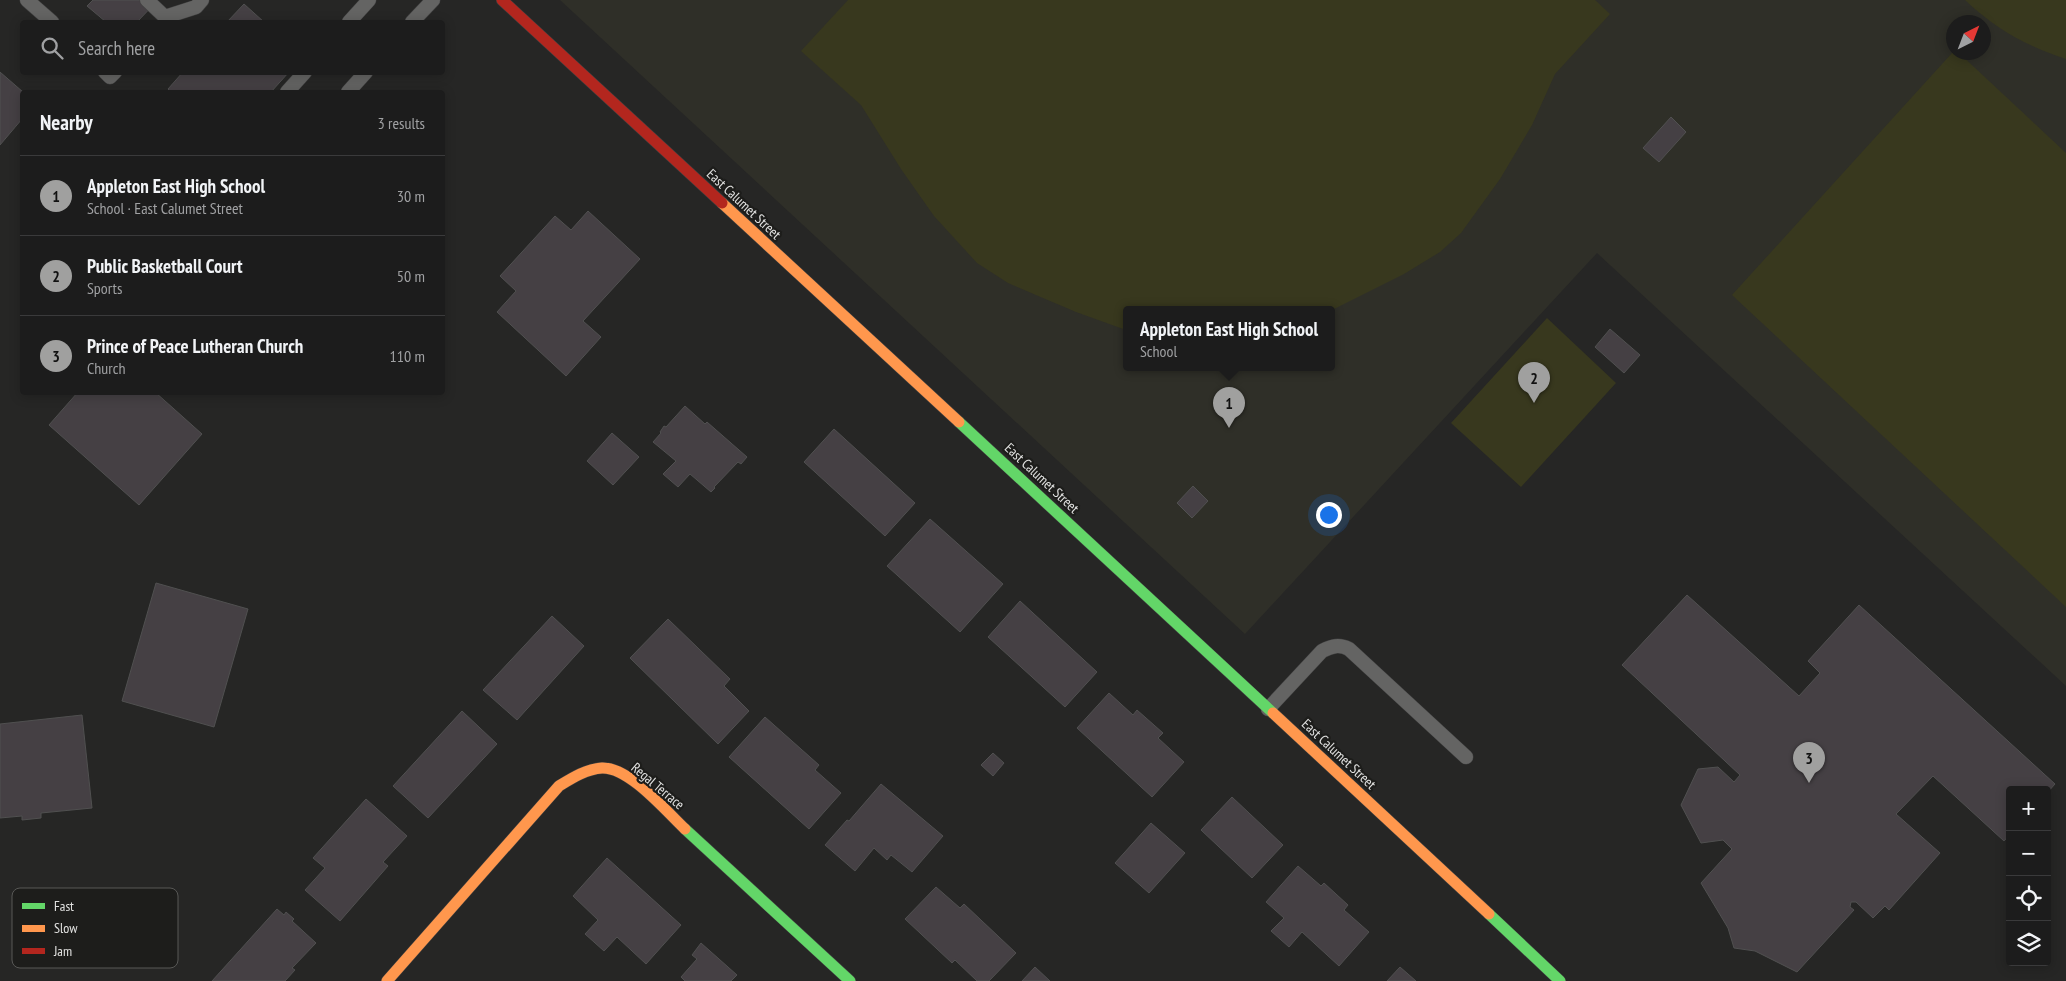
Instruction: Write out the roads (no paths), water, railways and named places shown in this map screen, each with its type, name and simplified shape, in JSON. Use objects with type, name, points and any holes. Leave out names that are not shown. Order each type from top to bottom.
[{"type":"main road","name":"East Calumet Street","points":[[502,0],[1560,981]]},
{"type":"main road","name":"Regal Terrace","points":[[387,981],[559,786],[595,768],[617,770],[639,786],[850,981]]},
{"type":"lane","points":[[28,0],[50,20]]},
{"type":"lane","points":[[147,0],[162,20],[196,7],[202,0]]},
{"type":"lane","points":[[351,20],[369,0]]},
{"type":"lane","points":[[414,20],[433,0]]},
{"type":"lane","points":[[289,90],[302,75]]},
{"type":"lane","points":[[350,90],[363,75]]},
{"type":"lane","points":[[1268,709],[1322,651],[1331,646],[1343,646],[1349,649],[1466,757]]},
{"type":"place","name":"Public Basketball Court","points":[[1534,403]]},
{"type":"place","name":"Appleton East High School","points":[[1229,428]]},
{"type":"place","name":"Prince of Peace Lutheran Church","points":[[1809,783]]}]
